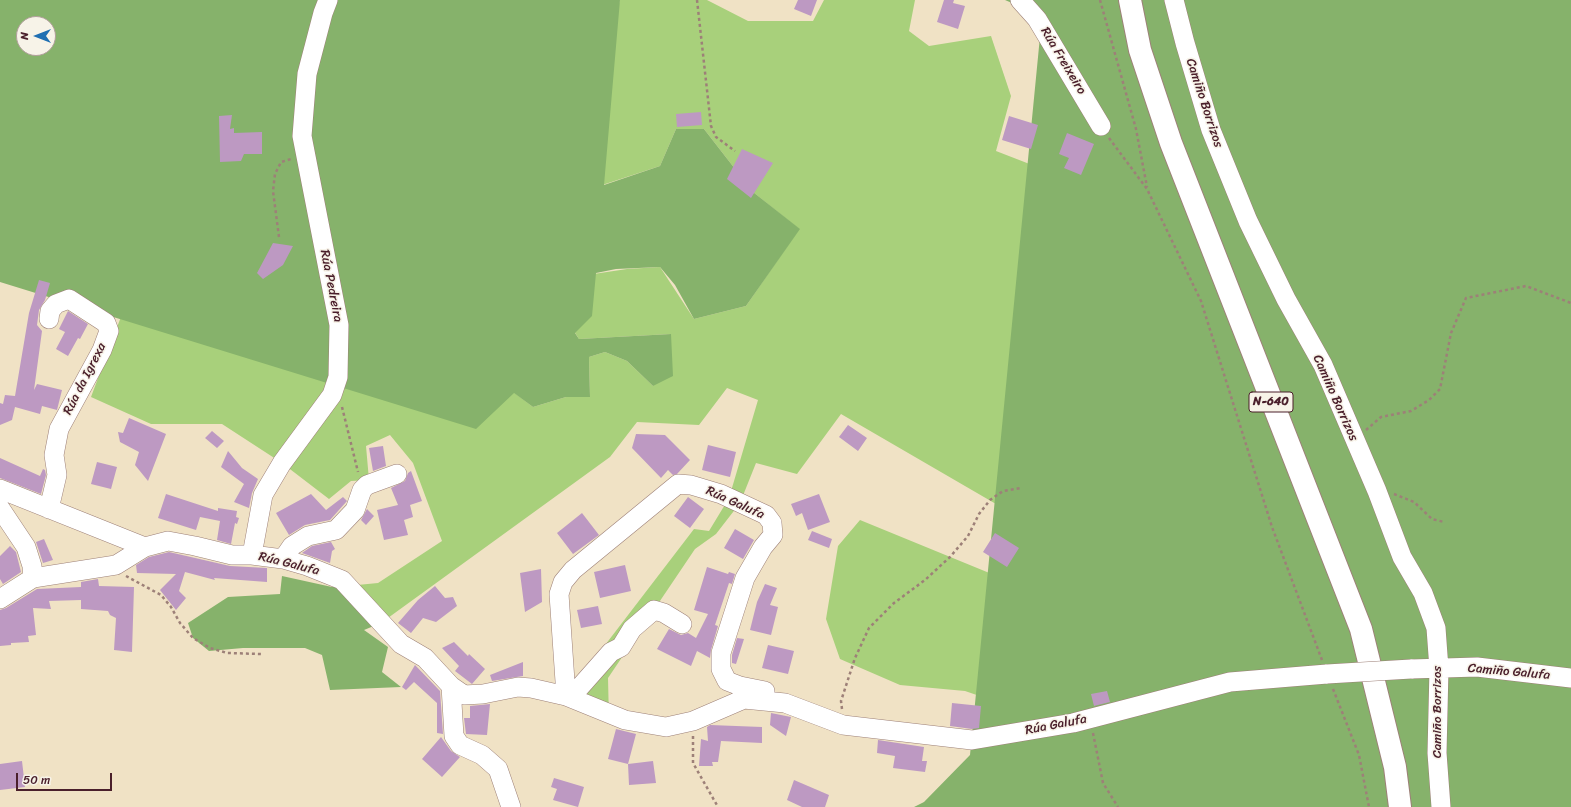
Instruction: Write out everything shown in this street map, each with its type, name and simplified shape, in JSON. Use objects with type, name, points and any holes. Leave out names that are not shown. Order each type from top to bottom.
[{"type":"highway","name":"N-640","points":[[1130,0],[1140,50],[1171,143],[1361,629],[1395,767],[1400,807]]},
{"type":"street","name":"Rúa Pedreira","points":[[252,554],[263,495],[282,463],[332,395],[338,377],[340,325],[302,136],[307,74],[323,13],[328,0]]},
{"type":"street","name":"Rúa Freixeiro","points":[[1020,0],[1038,19],[1101,126]]},
{"type":"street","name":"Camiño Borrizos","points":[[1174,0],[1184,43],[1211,130],[1245,214],[1286,299],[1323,365],[1354,441],[1378,492],[1402,557],[1423,593],[1436,628],[1439,669],[1437,753],[1441,807]]},
{"type":"street","name":"Rúa da Igrexa","points":[[49,319],[50,311],[56,304],[69,299],[106,323],[109,331],[102,350],[60,429],[54,455],[57,475],[49,508]]},
{"type":"street","points":[[283,559],[292,546],[308,536],[336,530],[356,510],[362,490],[368,485],[397,474]]},
{"type":"street","name":"Rúa Galufa","points":[[566,696],[559,594],[563,582],[573,570],[678,484],[691,485],[721,494],[766,515],[772,523],[773,535],[763,547],[745,578],[721,653],[721,669],[727,681],[740,686],[775,693],[785,703]]},
{"type":"street","points":[[0,489],[145,547]]},
{"type":"street","points":[[0,508],[26,547],[32,566],[33,578]]},
{"type":"street","name":"Rúa Galufa","points":[[0,599],[33,578],[116,565],[145,547],[168,541],[232,555],[252,554],[283,559],[307,566],[342,580],[401,644],[425,658],[451,686],[464,695],[483,694],[518,687],[531,688],[566,696],[625,720],[666,727],[693,721],[744,699],[785,703],[843,725],[972,740],[1090,719],[1230,682],[1328,674]]},
{"type":"street","points":[[566,696],[580,687],[611,652],[621,647],[632,629],[654,610],[664,613],[682,624]]},
{"type":"street","name":"Camiño Galufa","points":[[1328,674],[1477,667],[1571,678]]},
{"type":"street","points":[[451,686],[454,736],[460,745],[482,755],[498,768],[511,807]]},
{"type":"path","points":[[697,0],[711,126],[716,137],[736,151]]},
{"type":"path","points":[[1100,0],[1136,129],[1147,189]]},
{"type":"path","points":[[1101,126],[1147,189],[1200,301],[1272,527],[1359,755],[1368,807]]},
{"type":"path","points":[[278,237],[273,191],[275,174],[281,162],[306,158]]},
{"type":"path","points":[[1354,441],[1381,417],[1411,411],[1429,400],[1440,389],[1451,333],[1466,298],[1526,286],[1571,303]]},
{"type":"path","points":[[338,377],[340,400],[362,490]]},
{"type":"path","points":[[843,725],[841,701],[855,658],[869,628],[894,603],[925,580],[950,557],[968,536],[979,514],[990,500],[1003,492],[1021,488]]},
{"type":"path","points":[[1378,492],[1398,494],[1414,502],[1432,519],[1444,522]]},
{"type":"path","points":[[116,565],[125,576],[161,595],[171,607],[180,623],[193,638],[210,648],[227,653],[262,654]]},
{"type":"path","points":[[1090,719],[1103,783],[1118,807]]},
{"type":"path","points":[[693,721],[693,763],[718,807]]},
{"type":"green space","points":[[0,0],[620,0],[604,185],[660,166],[676,129],[704,129],[753,192],[800,229],[746,306],[694,319],[675,285],[660,267],[616,269],[596,273],[592,316],[575,333],[579,339],[671,334],[673,376],[653,386],[627,361],[605,352],[589,357],[590,397],[566,397],[533,407],[514,393],[476,429],[0,282]]},
{"type":"green space","points":[[620,0],[707,0],[748,21],[813,21],[824,0],[915,0],[909,31],[929,46],[991,36],[1011,96],[996,151],[1076,182],[1008,511],[841,414],[797,474],[756,463],[740,503],[716,534],[695,549],[608,678],[609,720],[566,696],[694,529],[709,531],[729,498],[758,400],[727,388],[699,425],[637,422],[610,457],[381,623],[347,586],[378,583],[442,541],[413,463],[390,435],[366,446],[369,480],[351,481],[329,499],[282,463],[222,424],[151,424],[91,397],[122,314],[504,385],[533,407],[566,397],[590,397],[589,357],[605,352],[627,361],[653,386],[671,334],[579,339],[562,312],[567,278],[627,269],[660,267],[694,319],[746,306],[799,229],[753,192],[704,129],[676,129],[660,166],[578,193],[609,42]]},
{"type":"green space","points":[[1005,0],[1571,0],[1571,807],[914,807],[924,802],[970,755],[1042,16]]},
{"type":"green space","points":[[860,520],[1004,579],[1006,705],[965,691],[900,685],[840,659],[826,619],[838,546]]},
{"type":"green space","points":[[282,576],[332,587],[347,586],[381,623],[364,630],[388,647],[382,672],[401,687],[330,690],[322,655],[305,648],[243,648],[209,651],[193,638],[188,623],[228,597],[280,594]]},
{"type":"building","points":[[798,0],[817,0],[811,16],[794,9]]},
{"type":"building","points":[[944,0],[954,0],[953,3],[965,6],[958,29],[937,22]]},
{"type":"building","points":[[701,112],[702,125],[677,127],[676,114]]},
{"type":"building","points":[[232,115],[230,129],[234,128],[234,133],[262,132],[262,154],[244,154],[241,161],[220,162],[219,116]]},
{"type":"building","points":[[1009,116],[1038,125],[1031,149],[1002,140]]},
{"type":"building","points":[[1067,133],[1094,144],[1081,175],[1064,168],[1069,158],[1059,154]]},
{"type":"building","points":[[742,149],[773,163],[751,198],[727,179]]},
{"type":"building","points":[[273,243],[293,246],[283,265],[263,279],[257,273]]},
{"type":"building","points":[[39,280],[50,283],[45,300],[39,310],[37,325],[42,331],[34,390],[37,384],[62,390],[57,410],[42,406],[40,414],[15,407],[12,420],[0,425],[0,403],[3,404],[5,395],[15,396],[29,313]]},
{"type":"building","points":[[68,311],[88,324],[68,356],[56,349],[65,332],[59,329]]},
{"type":"building","points":[[129,418],[166,434],[148,481],[135,465],[139,452],[120,442],[118,432],[123,433]]},
{"type":"building","points":[[848,425],[867,438],[858,451],[839,437]]},
{"type":"building","points":[[212,431],[224,441],[217,448],[205,438]]},
{"type":"building","points":[[636,434],[665,435],[690,460],[677,474],[673,475],[668,470],[661,478],[632,448]]},
{"type":"building","points":[[708,445],[736,452],[730,477],[702,470]]},
{"type":"building","points":[[383,446],[386,466],[373,471],[369,448]]},
{"type":"building","points":[[228,451],[242,468],[258,479],[252,493],[249,508],[234,502],[244,484],[221,467]]},
{"type":"building","points":[[0,458],[40,476],[43,469],[45,470],[46,475],[41,494],[0,478]]},
{"type":"building","points":[[97,462],[117,467],[111,489],[91,484]]},
{"type":"building","points":[[411,471],[422,501],[410,505],[413,517],[404,520],[408,535],[384,540],[377,510],[398,505],[391,488],[405,481],[408,473]]},
{"type":"building","points":[[166,494],[218,511],[218,508],[237,511],[236,517],[239,518],[237,524],[235,523],[231,544],[217,540],[220,521],[200,517],[196,530],[158,518]]},
{"type":"building","points":[[311,494],[326,510],[343,497],[347,501],[330,520],[305,525],[289,535],[276,513]]},
{"type":"building","points":[[819,494],[830,522],[808,530],[802,513],[796,516],[791,504]]},
{"type":"building","points":[[688,497],[704,509],[690,528],[674,516]]},
{"type":"building","points":[[367,509],[374,516],[366,525],[361,520]]},
{"type":"building","points":[[582,513],[599,535],[573,554],[557,533]]},
{"type":"building","points":[[735,529],[754,540],[743,559],[724,548]]},
{"type":"building","points":[[812,531],[832,539],[829,548],[808,540]]},
{"type":"building","points":[[995,533],[1019,548],[1007,567],[983,552]]},
{"type":"building","points":[[44,539],[53,560],[43,563],[36,542]]},
{"type":"building","points":[[331,542],[335,549],[332,551],[330,563],[302,553],[312,546]]},
{"type":"building","points":[[10,546],[16,552],[21,572],[3,584],[0,579],[0,556]]},
{"type":"building","points":[[169,552],[230,566],[267,568],[267,582],[214,578],[215,580],[185,572],[179,591],[186,598],[176,610],[160,590],[176,574],[137,573],[136,565],[149,557]]},
{"type":"building","points":[[625,565],[631,591],[600,598],[594,572]]},
{"type":"building","points":[[707,567],[728,574],[729,572],[735,574],[732,584],[729,583],[715,625],[718,626],[710,658],[697,651],[691,666],[657,649],[669,629],[681,635],[688,633],[696,638],[708,614],[694,610]]},
{"type":"building","points":[[541,569],[542,602],[525,612],[520,573]]},
{"type":"building","points":[[98,579],[99,586],[134,587],[132,652],[114,650],[116,618],[110,615],[108,611],[81,609],[81,600],[49,601],[51,609],[33,608],[36,635],[28,636],[29,642],[11,643],[11,645],[0,646],[0,610],[6,608],[37,589],[81,587],[81,582]]},
{"type":"building","points":[[765,584],[777,588],[770,605],[778,607],[771,635],[750,630],[757,602]]},
{"type":"building","points":[[435,586],[445,598],[453,597],[457,606],[436,622],[423,618],[411,633],[398,623],[418,600]]},
{"type":"building","points":[[598,606],[602,624],[581,628],[577,610]]},
{"type":"building","points":[[737,638],[744,639],[736,664],[732,663],[732,655]]},
{"type":"building","points":[[454,642],[468,656],[469,654],[485,669],[472,684],[455,671],[459,666],[442,648]]},
{"type":"building","points":[[768,645],[794,651],[788,674],[762,668]]},
{"type":"building","points":[[523,662],[523,676],[492,681],[490,675]]},
{"type":"building","points":[[415,665],[440,691],[443,734],[437,733],[437,703],[414,682],[406,690],[402,687]]},
{"type":"building","points":[[1107,691],[1110,702],[1094,706],[1091,694]]},
{"type":"building","points":[[952,703],[981,706],[979,728],[972,729],[950,726]]},
{"type":"building","points":[[490,704],[487,735],[466,734],[464,718],[470,718],[470,706]]},
{"type":"building","points":[[771,713],[791,717],[786,736],[770,725]]},
{"type":"building","points":[[710,725],[762,727],[762,743],[721,741],[718,762],[712,762],[713,766],[699,766],[701,739],[708,741],[707,727]]},
{"type":"building","points":[[616,729],[636,734],[628,764],[608,759]]},
{"type":"building","points":[[441,737],[451,751],[460,757],[442,777],[422,759]]},
{"type":"building","points":[[878,740],[924,747],[922,761],[927,761],[925,772],[893,768],[895,756],[877,753]]},
{"type":"building","points":[[22,761],[25,787],[0,790],[0,764]]},
{"type":"building","points":[[653,761],[656,783],[629,785],[628,764]]},
{"type":"building","points":[[554,778],[584,787],[578,807],[553,800],[557,789],[551,787]]},
{"type":"building","points":[[794,780],[829,795],[825,807],[802,807],[787,800]]}]
